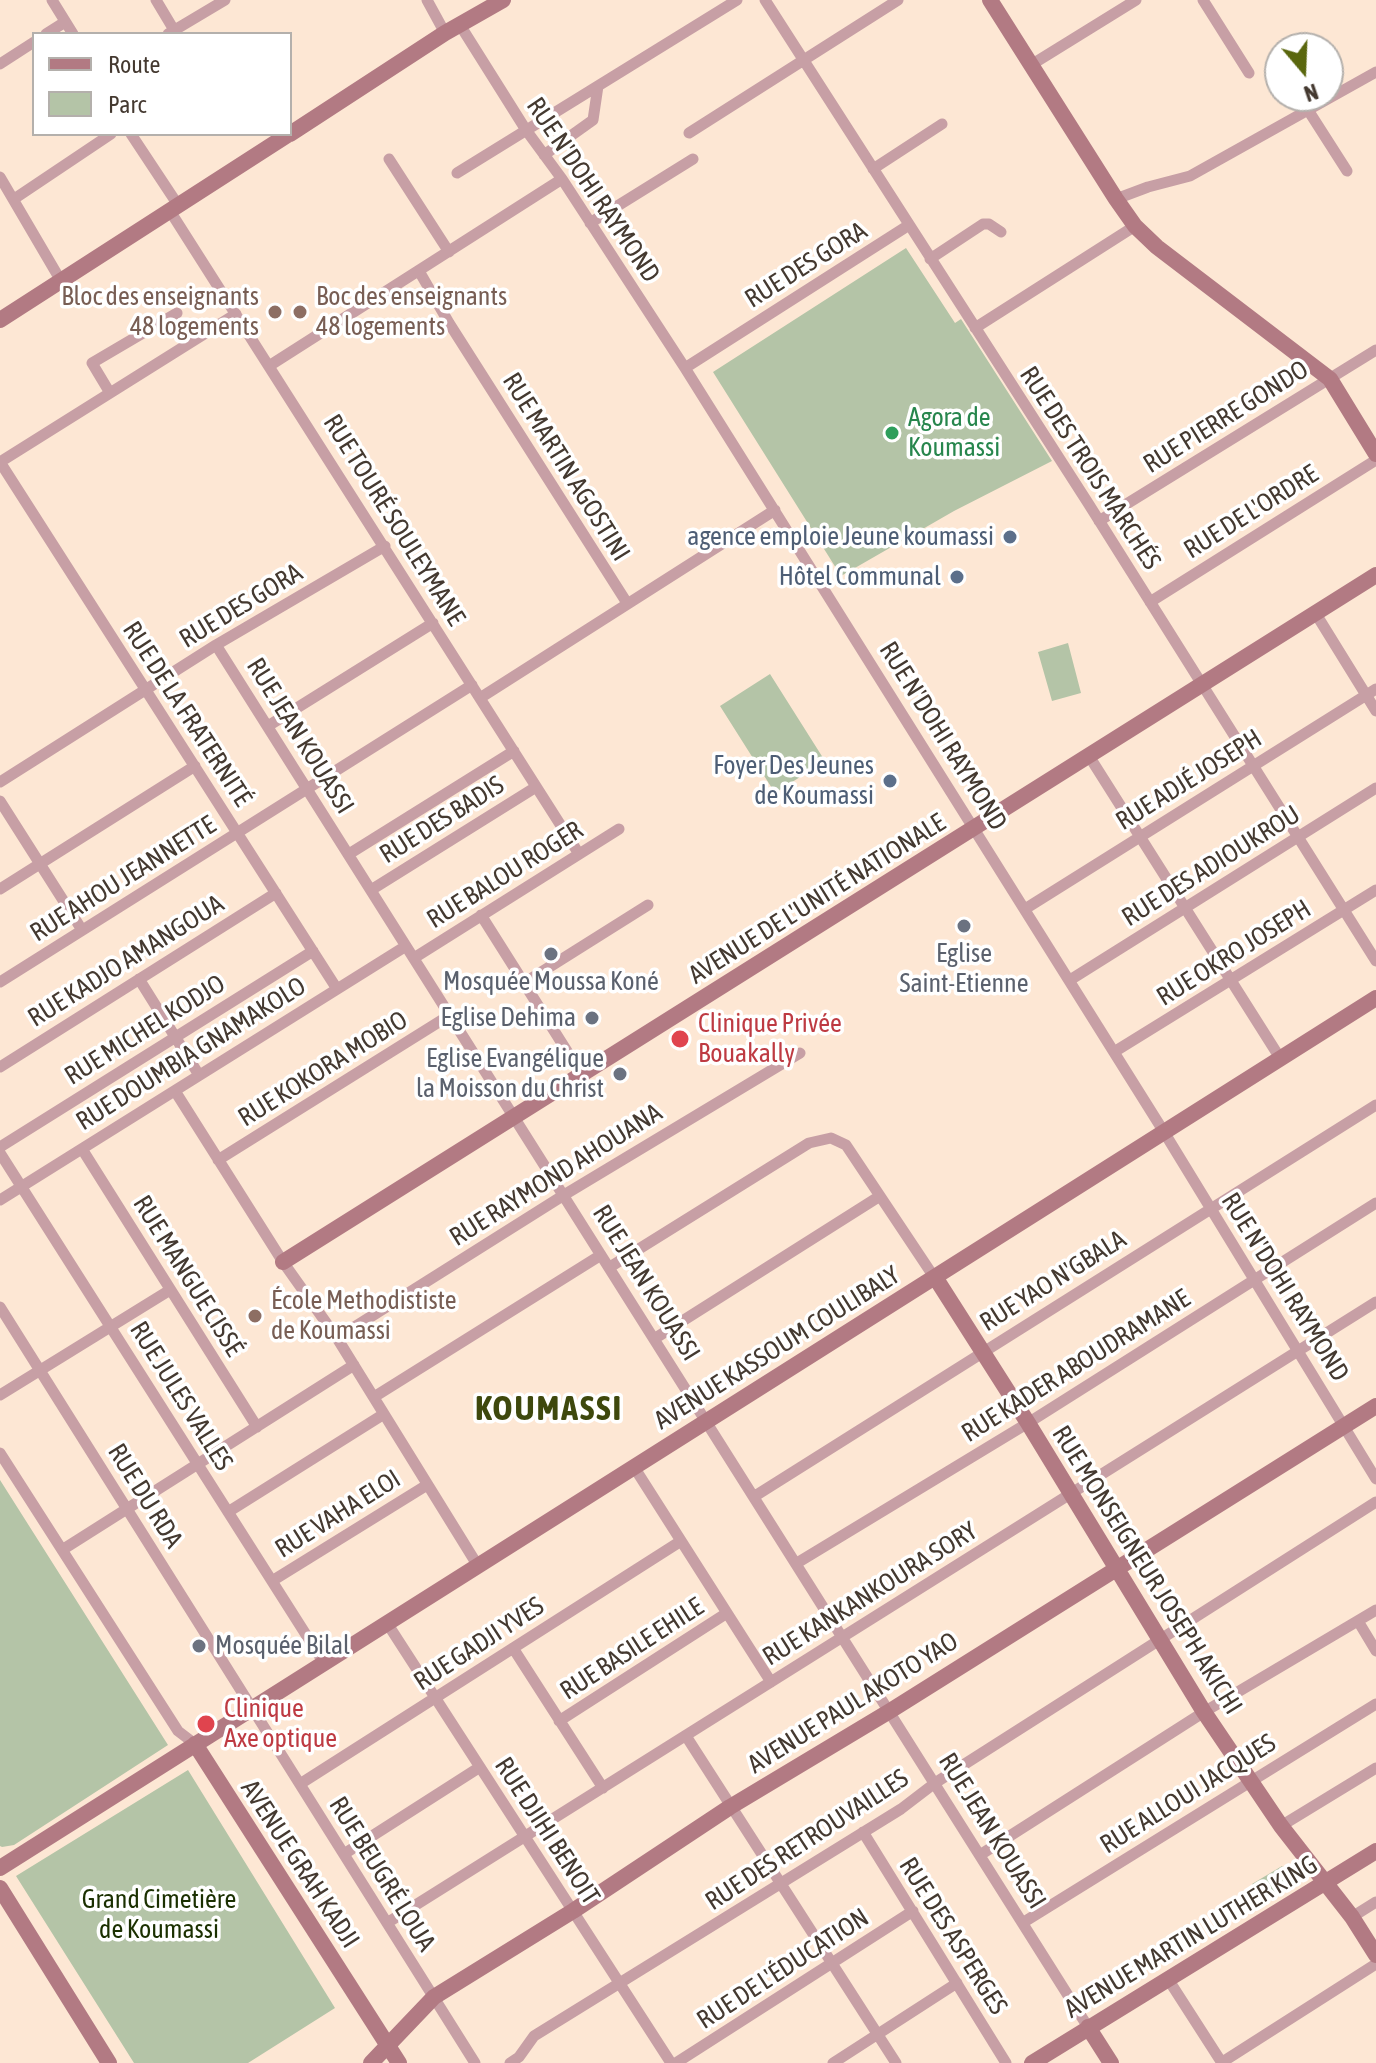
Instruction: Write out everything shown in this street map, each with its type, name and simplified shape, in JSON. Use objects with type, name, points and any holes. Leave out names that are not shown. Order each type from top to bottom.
[{"type":"street","points":[[52,0],[72,32]]},
{"type":"street","points":[[156,0],[171,32],[225,0]]},
{"type":"street","points":[[427,0],[445,33]]},
{"type":"street","points":[[292,133],[445,33],[503,0]]},
{"type":"street","points":[[457,173],[737,0]]},
{"type":"street","name":"RUE DES TROIS MARCHÉS","points":[[765,0],[1204,685],[1376,961]]},
{"type":"street","points":[[689,133],[898,0]]},
{"type":"street","points":[[990,0],[1135,226],[1157,247],[1330,379],[1376,454]]},
{"type":"street","points":[[1031,65],[1136,0]]},
{"type":"street","points":[[1203,0],[1249,73]]},
{"type":"street","points":[[49,32],[65,22]]},
{"type":"street","name":"RUE N'DOHI RAYMOND","points":[[460,25],[775,510],[1300,1350],[1376,1479]]},
{"type":"street","points":[[0,64],[32,43]]},
{"type":"street","points":[[1344,90],[1376,72]]},
{"type":"street","points":[[544,155],[593,120],[598,86]]},
{"type":"street","points":[[1116,199],[1190,176],[1304,112]]},
{"type":"street","points":[[1309,112],[1347,171]]},
{"type":"street","points":[[873,169],[942,124]]},
{"type":"street","points":[[14,199],[108,136]]},
{"type":"street","name":"RUE TOURÉ SOULEYMANE","points":[[132,136],[236,314],[579,854]]},
{"type":"street","points":[[0,320],[287,136]]},
{"type":"street","points":[[389,159],[449,252]]},
{"type":"street","points":[[590,223],[693,159]]},
{"type":"street","points":[[0,177],[61,281]]},
{"type":"street","points":[[269,366],[562,179]]},
{"type":"street","points":[[930,259],[986,223],[1001,232]]},
{"type":"street","name":"RUE DES GORA","points":[[685,368],[909,225]]},
{"type":"street","points":[[975,328],[1135,226]]},
{"type":"street","name":"RUE MARTIN AGOSTINI","points":[[419,271],[627,603]]},
{"type":"street","points":[[110,393],[92,363],[177,313]]},
{"type":"street","points":[[0,462],[236,314]]},
{"type":"street","name":"RUE PIERRE GONDO","points":[[1099,521],[1376,350]]},
{"type":"street","name":"RUE DE L'ORDRE","points":[[1150,602],[1376,460]]},
{"type":"street","name":"RUE DE LA FRATERNITÉ","points":[[0,462],[337,989]]},
{"type":"street","points":[[480,698],[775,510]]},
{"type":"street","name":"RUE DES GORA","points":[[0,782],[216,645],[385,546]]},
{"type":"street","name":"AVENUE DE L'UNITÉ NATIONALE","points":[[283,1262],[1376,575]]},
{"type":"street","points":[[1316,614],[1371,692],[1376,711]]},
{"type":"street","points":[[268,726],[433,623]]},
{"type":"street","name":"RUE JEAN KOUASSI","points":[[216,645],[1088,2027]]},
{"type":"street","name":"RUE AHOU JEANNETTE","points":[[0,982],[472,685]]},
{"type":"street","name":"RUE ADJÉ JOSEPH","points":[[1025,909],[1371,692]]},
{"type":"street","points":[[349,854],[514,751]]},
{"type":"street","points":[[1089,756],[1280,1058]]},
{"type":"street","points":[[0,889],[195,766]]},
{"type":"street","name":"RUE DES BADIS","points":[[371,890],[536,787]]},
{"type":"street","name":"RUE DES ADIOUKROU","points":[[1070,980],[1376,788]]},
{"type":"street","points":[[0,801],[82,930]]},
{"type":"street","name":"RUE BALOU ROGER","points":[[414,958],[619,829]]},
{"type":"street","name":"RUE OKRO JOSEPH","points":[[1114,1052],[1376,890]]},
{"type":"street","name":"RUE KADJO AMANGOUA","points":[[0,1067],[276,893]]},
{"type":"street","points":[[524,983],[648,905]]},
{"type":"street","points":[[481,915],[582,1075]]},
{"type":"street","name":"RUE DOUMBIA GNAMAKOLO","points":[[0,1200],[406,946]]},
{"type":"street","name":"RUE MICHEL KODJO","points":[[0,1150],[313,951]]},
{"type":"street","points":[[139,979],[199,1075]]},
{"type":"street","name":"AVENUE KASSOUM COULIBALY","points":[[0,1868],[1376,998]]},
{"type":"street","name":"RUE KOKORA MOBIO","points":[[218,1160],[450,1015]]},
{"type":"street","name":"RUE RAYMOND AHOUANA","points":[[337,1338],[564,1195],[800,1053]]},
{"type":"street","points":[[175,1091],[283,1262],[337,1338],[478,1566]]},
{"type":"street","name":"RUE YAO N'GBALA","points":[[755,1496],[1376,1105]]},
{"type":"street","name":"RUE MONSEIGNEUR JOSEPH AKICHI","points":[[610,1267],[809,1143],[831,1138],[846,1145],[1028,1423],[1204,1712],[1281,1826],[1352,1917],[1376,1955]]},
{"type":"street","name":"RUE MANGUE CISSÉ","points":[[82,1149],[257,1427]]},
{"type":"street","name":"RUE JULES VALLES","points":[[0,1150],[324,1663]]},
{"type":"street","points":[[654,1339],[880,1196]]},
{"type":"street","name":"RUE KADER ABOUDRAMANE","points":[[797,1563],[1028,1423],[1376,1203]]},
{"type":"street","points":[[374,1397],[601,1255]]},
{"type":"street","points":[[0,1395],[170,1290]]},
{"type":"street","name":"RUE KANKANKOURA SORY","points":[[387,1923],[1376,1302]]},
{"type":"street","name":"RUE DU RDA","points":[[0,1307],[252,1708]]},
{"type":"street","points":[[62,1550],[354,1365]]},
{"type":"street","name":"AVENUE PAUL AKOTO YAO","points":[[371,2063],[434,1997],[573,1911],[730,1807],[890,1711],[1376,1406]]},
{"type":"street","points":[[228,1512],[384,1414]]},
{"type":"street","name":"AVENUE GRAH KADJI","points":[[0,1453],[178,1731],[195,1744],[399,2063]]},
{"type":"street","points":[[634,1467],[771,1682]]},
{"type":"street","name":"RUE VAHA ELOI","points":[[272,1581],[427,1485]]},
{"type":"street","name":"RUE DES RETROUVAILLES","points":[[510,2063],[519,2057],[534,2036],[901,1809],[935,1783],[1376,1502]]},
{"type":"street","name":"RUE GADJI YVES","points":[[300,1784],[681,1541]]},
{"type":"street","points":[[980,1855],[1204,1712],[1376,1610]]},
{"type":"street","name":"RUE BASILE EHILE","points":[[559,1721],[727,1613]]},
{"type":"street","points":[[1358,1621],[1376,1651]]},
{"type":"street","name":"RUE DJIHI BENOIT","points":[[387,1623],[673,2063]]},
{"type":"street","points":[[513,1648],[603,1788]]},
{"type":"street","name":"RUE ALLOUI JACQUES","points":[[1024,1922],[1376,1704]]},
{"type":"street","name":"RUE BEUGRÉ LOUA","points":[[252,1708],[475,2063]]},
{"type":"street","points":[[686,1736],[896,2063]]},
{"type":"street","points":[[344,1854],[480,1767]]},
{"type":"street","points":[[1281,1826],[1376,1768]]},
{"type":"street","name":"RUE DES ASPERGES","points":[[863,1832],[1006,2063]]},
{"type":"street","name":"AVENUE MARTIN LUTHER KING","points":[[1032,2063],[1376,1851]]},
{"type":"street","points":[[0,1888],[109,2063]]},
{"type":"street","points":[[1352,1917],[1376,1902]]},
{"type":"street","name":"RUE DE L'ÉDUCATION","points":[[673,2063],[913,1911]]},
{"type":"street","points":[[1168,1979],[1222,2063],[1376,1964]]},
{"type":"street","points":[[833,2063],[957,1983]]},
{"type":"street","points":[[1088,2027],[1111,2063]]},
{"type":"green space","name":"Agora de Koumassi","points":[[906,248],[955,323],[961,319],[1052,461],[954,511],[841,576],[713,372]]},
{"type":"green space","points":[[1068,643],[1081,693],[1052,701],[1038,652]]},
{"type":"green space","points":[[770,674],[825,761],[775,793],[720,706]]},
{"type":"green space","name":"Grand Cimetière de Koumassi","points":[[0,1480],[168,1745],[14,1845],[2,1847],[0,1846]]},
{"type":"green space","name":"Grand Cimetière de Koumassi","points":[[188,1770],[335,2008],[248,2063],[134,2063],[16,1876]]},
{"type":"green space","points":[[1282,1866],[1292,1881],[1261,1900],[1252,1884]]},
{"type":"place","name":"Bloc des enseignants 48 logements","points":[[275,312]]},
{"type":"place","name":"Boc des enseignants 48 logements","points":[[300,312]]},
{"type":"place","name":"Agora de Koumassi","points":[[892,433]]},
{"type":"place","name":"agence emploie Jeune koumassi","points":[[1010,537]]},
{"type":"place","name":"Hôtel Communal","points":[[957,577]]},
{"type":"place","name":"Foyer Des Jeunes de Koumassi","points":[[890,781]]},
{"type":"place","name":"Eglise Saint-Etienne","points":[[964,926]]},
{"type":"place","name":"Mosquée Moussa Koné","points":[[551,954]]},
{"type":"place","name":"Eglise Dehima","points":[[592,1018]]},
{"type":"place","name":"Clinique Privée Bouakally","points":[[680,1039]]},
{"type":"place","name":"Eglise Evangélique la Moisson du Christ","points":[[620,1074]]},
{"type":"place","name":"École Methodististe de Koumassi","points":[[255,1316]]},
{"type":"place","name":"Mosquée Bilal","points":[[199,1646]]},
{"type":"place","name":"Clinique Axe optique","points":[[206,1724]]},
{"type":"district","name":"KOUMASSI","points":[[549,1409]]}]
